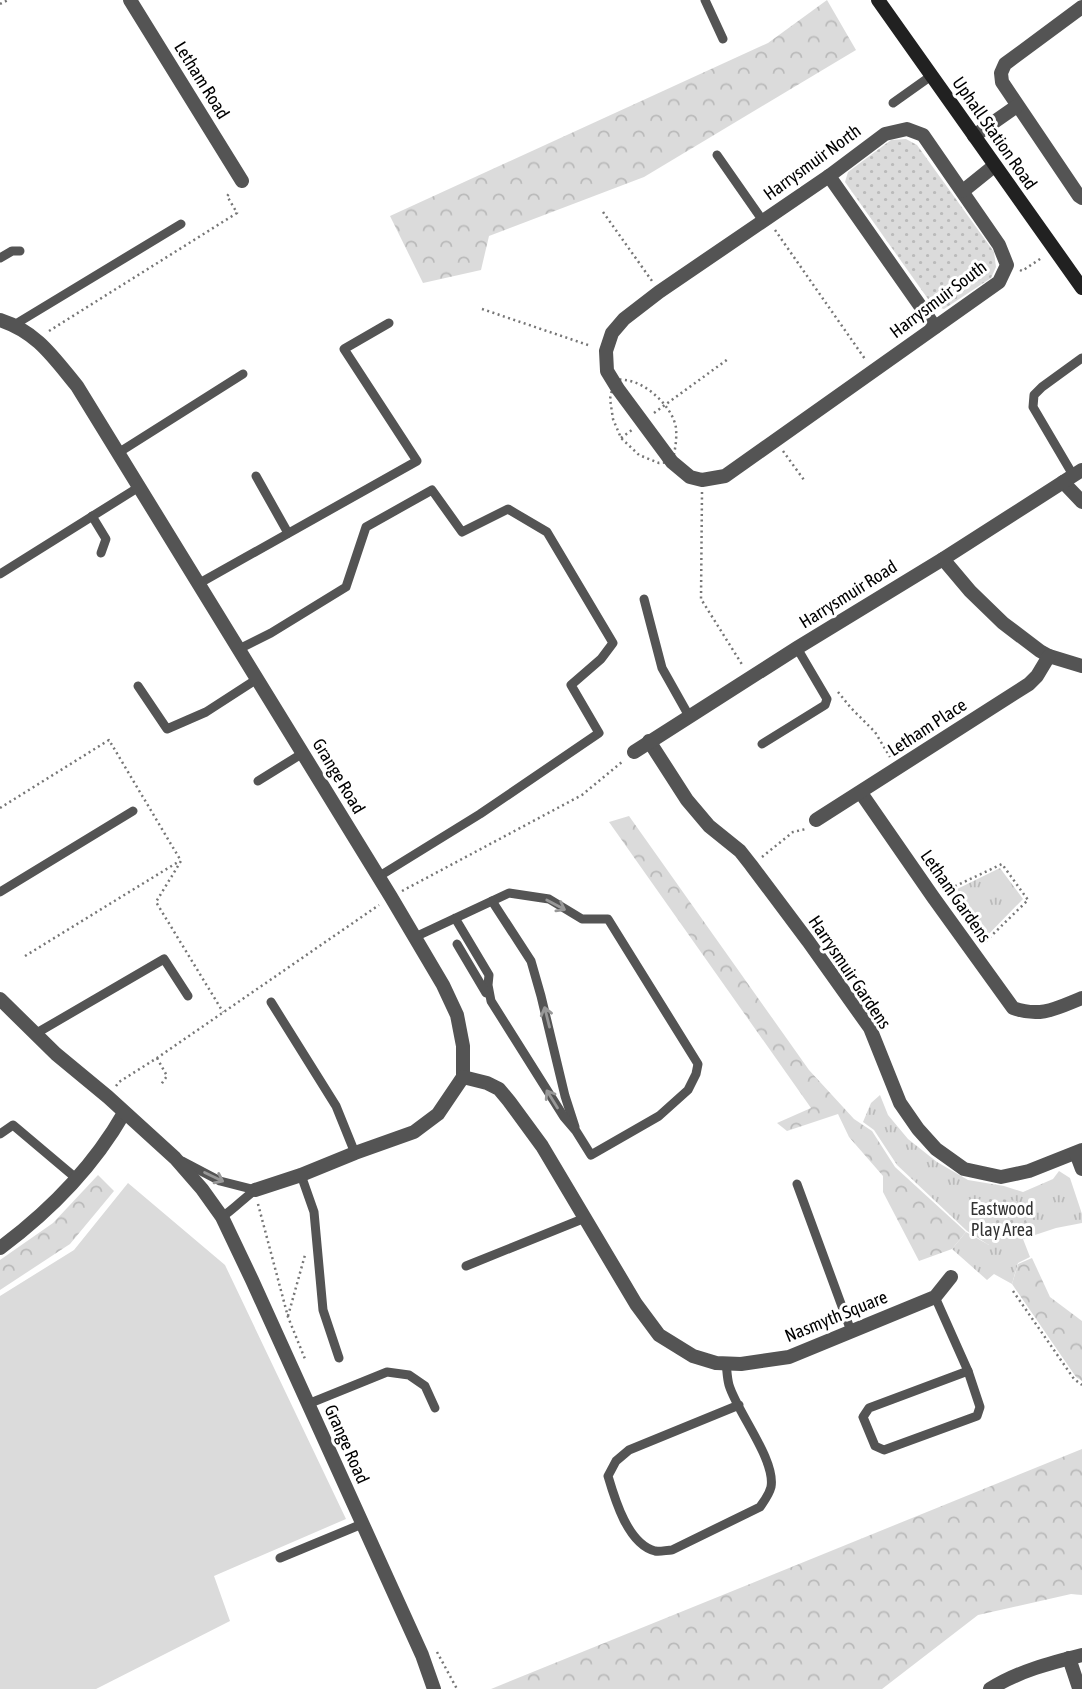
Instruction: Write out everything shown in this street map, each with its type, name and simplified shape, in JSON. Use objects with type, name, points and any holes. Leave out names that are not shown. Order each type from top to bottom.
[{"type":"main road","name":"Uphall Station Road","points":[[878,0],[1082,288]]},
{"type":"street","name":"Letham Road","points":[[130,0],[242,181]]},
{"type":"street","points":[[1082,7],[1004,64],[1000,73],[1002,82],[1017,106],[1082,198]]},
{"type":"street","points":[[974,136],[1017,106]]},
{"type":"street","name":"Harrysmuir North","points":[[606,351],[612,333],[659,292],[829,176],[885,134],[907,129],[923,135],[963,191]]},
{"type":"street","points":[[963,191],[994,166]]},
{"type":"street","points":[[829,176],[935,327]]},
{"type":"street","name":"Harrysmuir South","points":[[702,480],[725,476],[999,282],[1007,265],[999,245],[963,191]]},
{"type":"street","name":"Grange Road","points":[[7,323],[39,341],[77,386],[391,897],[443,985],[457,1015],[463,1046],[463,1077]]},
{"type":"street","points":[[606,351],[607,370],[672,462],[690,477],[702,480]]},
{"type":"street","points":[[1073,476],[1082,502]]},
{"type":"street","name":"Harrysmuir Road","points":[[634,752],[1073,476]]},
{"type":"street","points":[[943,559],[970,591],[1003,623],[1049,656],[1082,666]]},
{"type":"street","name":"Letham Place","points":[[816,820],[1029,684],[1049,656]]},
{"type":"street","name":"Harrysmuir Gardens","points":[[649,741],[687,800],[709,826],[751,865],[870,1028],[900,1103],[936,1149],[964,1169],[1001,1177],[1029,1171],[1079,1152],[1082,1169]]},
{"type":"street","name":"Letham Gardens","points":[[860,793],[1013,1008],[1028,1013],[1049,1012],[1082,998]]},
{"type":"street","name":"Grange Road","points":[[0,999],[55,1054],[108,1097],[175,1158],[222,1217],[422,1655],[434,1689]]},
{"type":"street","points":[[255,1190],[414,1132],[438,1114],[463,1077]]},
{"type":"street","name":"Nasmyth Square","points":[[463,1077],[499,1089],[542,1146],[636,1304],[659,1335],[693,1356],[716,1363],[741,1364],[789,1357],[935,1297],[951,1277]]},
{"type":"street","points":[[0,1248],[32,1225],[76,1179],[110,1138],[124,1113]]},
{"type":"street","points":[[990,1689],[1005,1685],[1039,1666],[1076,1656],[1079,1688]]},
{"type":"lane","points":[[705,0],[723,39]]},
{"type":"lane","points":[[893,103],[930,76]]},
{"type":"lane","points":[[717,155],[765,220]]},
{"type":"lane","points":[[7,323],[181,224]]},
{"type":"lane","points":[[0,258],[12,251],[20,251]]},
{"type":"lane","points":[[198,584],[417,461],[344,349],[389,323]]},
{"type":"lane","points":[[1073,476],[1033,407],[1034,395],[1041,387],[1082,358]]},
{"type":"lane","points":[[118,453],[243,374]]},
{"type":"lane","points":[[256,476],[288,533]]},
{"type":"lane","points":[[0,574],[139,487]]},
{"type":"lane","points":[[239,649],[346,587],[366,527],[432,490],[462,532],[508,509],[547,532],[613,643],[601,659],[571,685],[599,733],[480,814],[378,877]]},
{"type":"lane","points":[[92,516],[106,539],[101,553]]},
{"type":"lane","points":[[644,599],[662,668],[690,716]]},
{"type":"lane","points":[[762,744],[825,705],[827,699],[797,648]]},
{"type":"lane","points":[[138,686],[167,729],[206,712],[257,678]]},
{"type":"lane","points":[[258,781],[303,753]]},
{"type":"lane","points":[[0,892],[134,811]]},
{"type":"lane","points":[[415,937],[509,893],[549,900],[582,919],[608,919],[698,1064],[688,1090],[659,1116],[591,1155],[564,1117],[457,944]]},
{"type":"lane","points":[[492,901],[531,961],[576,1131]]},
{"type":"lane","points":[[455,918],[489,975],[491,1001]]},
{"type":"lane","points":[[35,1034],[164,959],[188,996]]},
{"type":"lane","points":[[271,1002],[336,1106],[355,1153]]},
{"type":"lane","points":[[0,1134],[13,1125],[76,1179]]},
{"type":"lane","name":"Grange Road","points":[[175,1158],[220,1181],[255,1190]]},
{"type":"lane","points":[[301,1175],[314,1212],[323,1310],[339,1358]]},
{"type":"lane","points":[[797,1184],[851,1331]]},
{"type":"lane","points":[[222,1217],[255,1190]]},
{"type":"lane","points":[[467,1266],[585,1218]]},
{"type":"lane","points":[[935,1297],[968,1371],[980,1407],[976,1416],[884,1450],[875,1446],[863,1417],[869,1408],[968,1371]]},
{"type":"lane","points":[[726,1363],[729,1386],[739,1405],[765,1458],[772,1485],[760,1507],[672,1550],[656,1551],[642,1545],[615,1500],[608,1476],[616,1461],[629,1450],[739,1405]]},
{"type":"lane","points":[[308,1404],[387,1372],[409,1375],[425,1385],[435,1408]]},
{"type":"lane","points":[[281,1558],[362,1524]]},
{"type":"path","points":[[0,4],[8,0]]},
{"type":"path","points":[[39,341],[49,330],[237,213],[227,195],[242,181]]},
{"type":"path","points":[[603,212],[659,292]]},
{"type":"path","points":[[765,220],[873,370]]},
{"type":"path","points":[[1007,265],[1022,271],[1054,249]]},
{"type":"path","points":[[482,309],[606,351]]},
{"type":"path","points":[[643,422],[728,359]]},
{"type":"path","points":[[614,380],[626,380],[645,388],[666,404],[676,426],[676,450],[672,462],[659,463],[639,455],[621,438],[613,419],[610,399],[614,380]]},
{"type":"path","points":[[775,439],[804,480]]},
{"type":"path","points":[[702,480],[701,599],[750,678]]},
{"type":"path","points":[[834,688],[875,732],[897,769]]},
{"type":"path","points":[[0,808],[109,740],[181,861]]},
{"type":"path","points":[[108,1097],[119,1082],[391,897],[582,794],[634,752]]},
{"type":"path","points":[[751,865],[793,832],[811,828],[816,820]]},
{"type":"path","points":[[181,861],[156,902],[223,1012]]},
{"type":"path","points":[[25,956],[181,861]]},
{"type":"path","points":[[933,897],[1002,863],[1015,881],[1028,900],[973,954]]},
{"type":"path","points":[[158,1058],[167,1076],[160,1086]]},
{"type":"path","points":[[279,1308],[288,1317],[309,1241],[317,1237]]},
{"type":"path","points":[[1013,1291],[1074,1379],[1082,1385]]},
{"type":"green space","points":[[827,0],[856,50],[644,177],[489,236],[481,270],[423,283],[390,216],[768,43]]},
{"type":"green space","points":[[906,139],[917,145],[994,252],[996,267],[991,278],[944,309],[933,306],[845,182],[848,172],[891,140]]},
{"type":"green space","points":[[629,816],[809,1070],[854,1119],[872,1131],[895,1167],[966,1232],[952,1249],[919,1261],[883,1192],[883,1176],[849,1137],[838,1114],[787,1131],[777,1123],[811,1108],[609,822]]},
{"type":"green space","points":[[1000,868],[1023,899],[980,943],[975,935],[976,925],[951,892]]},
{"type":"green space","points":[[880,1095],[888,1115],[908,1139],[937,1162],[968,1180],[1023,1192],[1053,1179],[1059,1171],[1070,1178],[1082,1214],[1082,1223],[1023,1239],[1030,1257],[1018,1263],[1012,1284],[994,1274],[987,1280],[952,1249],[966,1232],[989,1245],[967,1231],[897,1165],[874,1130],[863,1122],[871,1103]]},
{"type":"green space","points":[[98,1175],[114,1191],[70,1244],[0,1290],[0,1260],[53,1223]]},
{"type":"green space","points":[[128,1183],[225,1265],[346,1519],[214,1576],[230,1621],[96,1689],[0,1689],[0,1296],[74,1250]]},
{"type":"green space","name":"Eastwood Play Area","points":[[986,1197],[1017,1201],[1028,1225],[1007,1238],[992,1236],[981,1221]]},
{"type":"green space","points":[[1032,1258],[1050,1297],[1082,1321],[1082,1381],[1076,1377],[1012,1284],[1018,1264]]},
{"type":"green space","points":[[1082,1449],[1082,1595],[1071,1594],[978,1615],[882,1689],[491,1689]]}]
